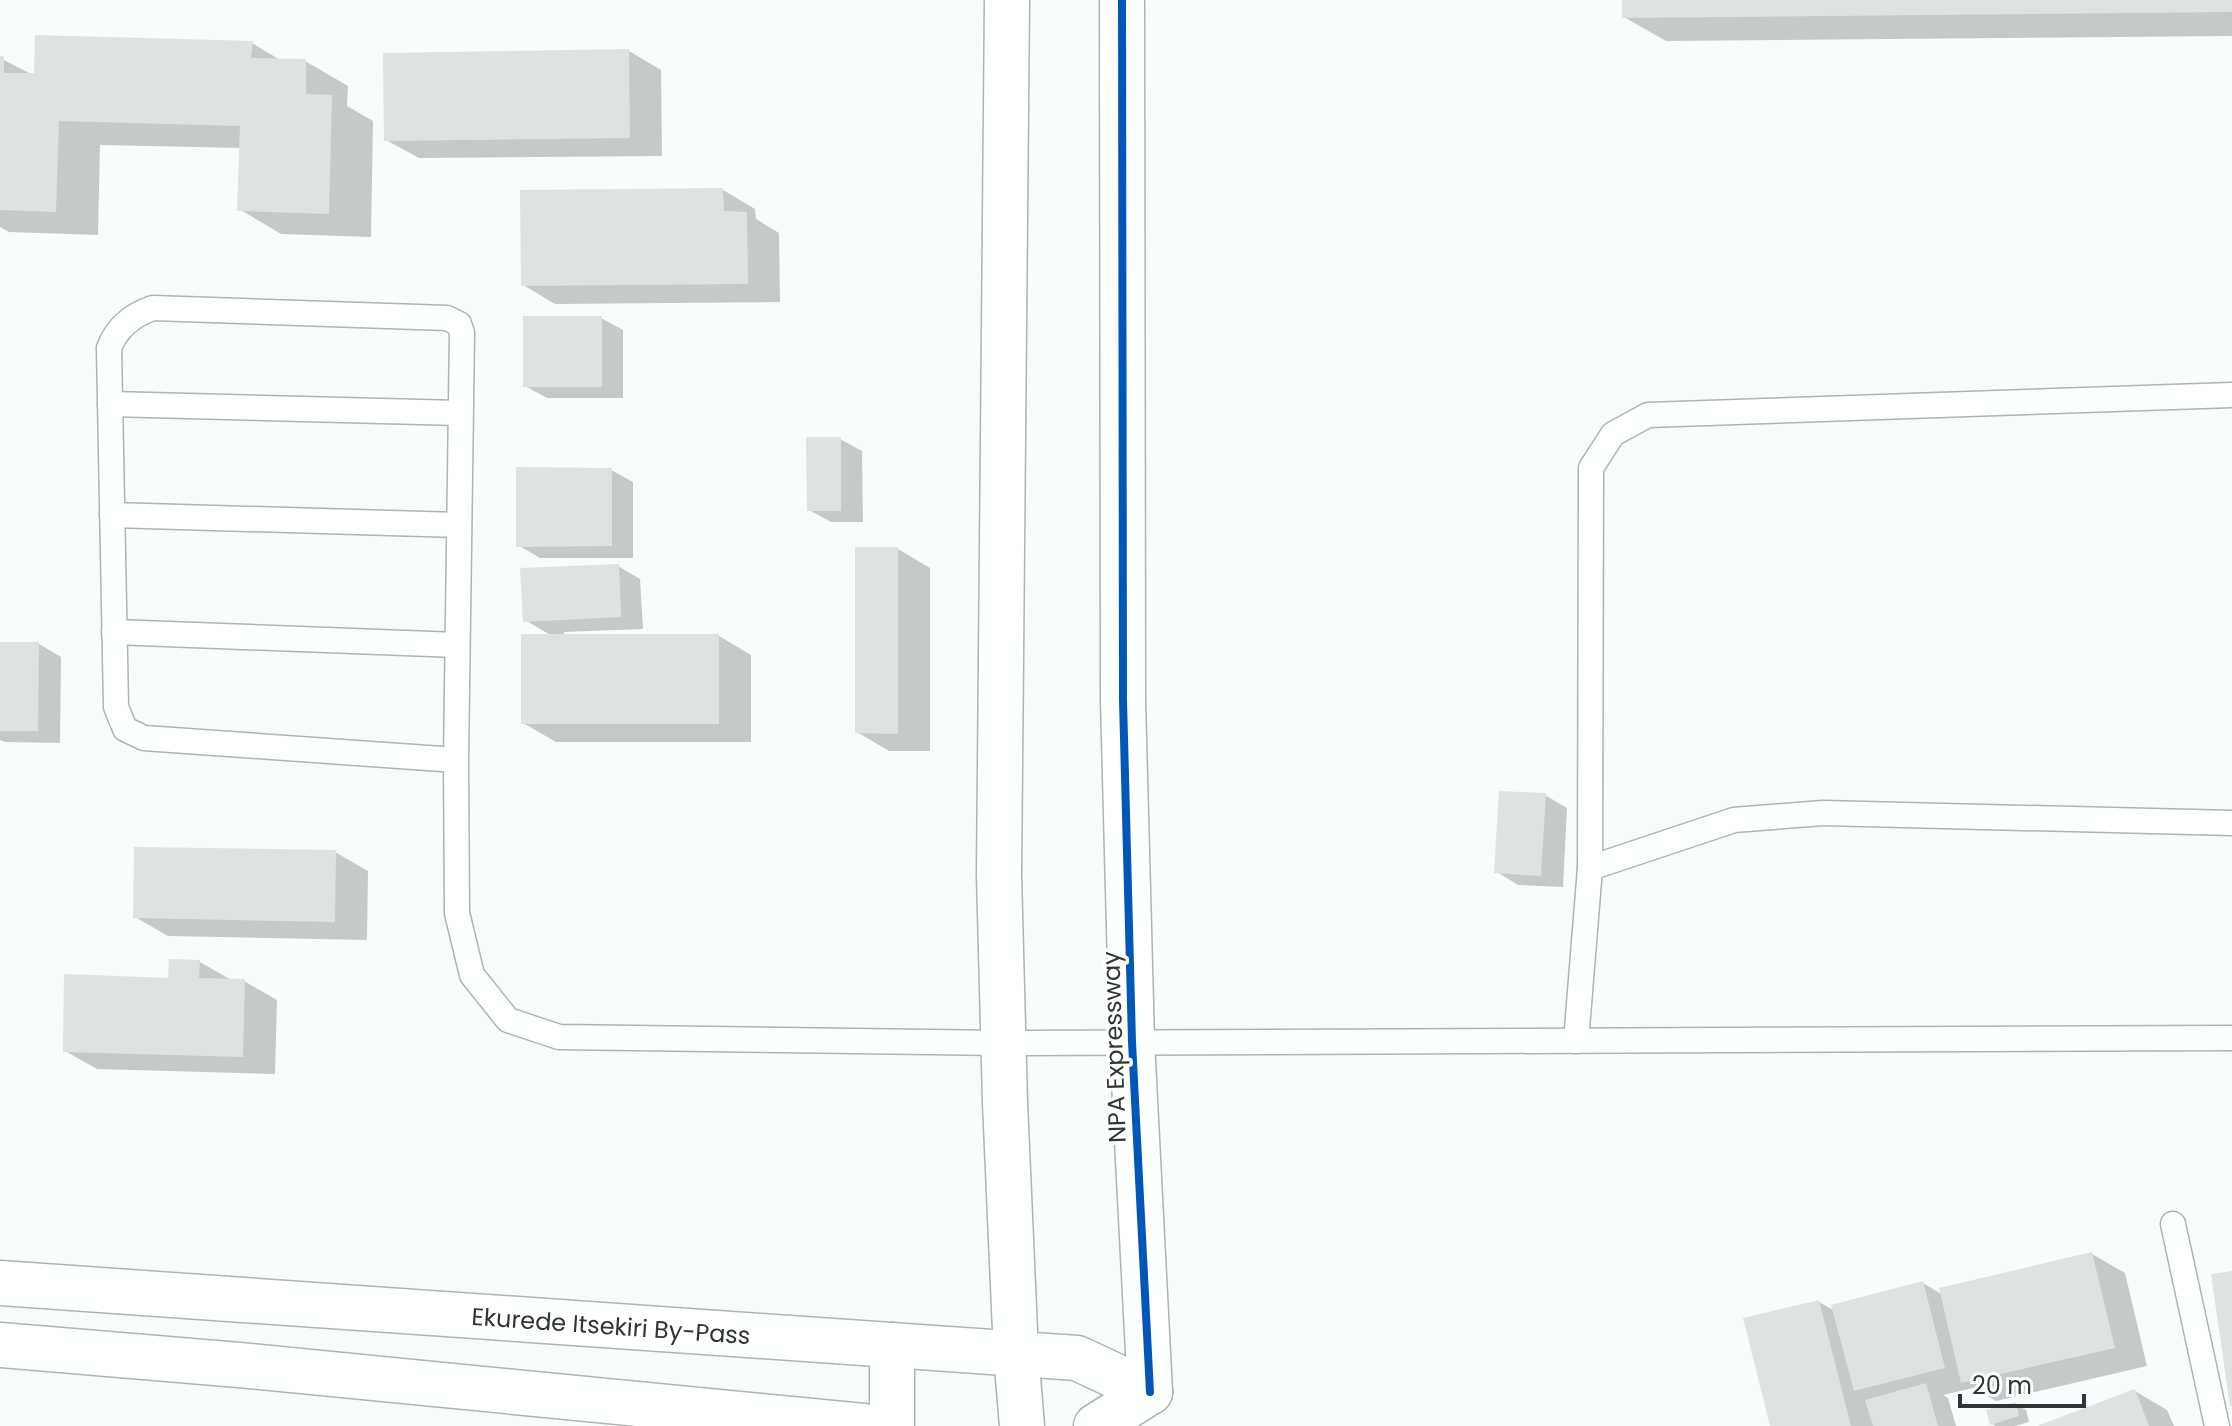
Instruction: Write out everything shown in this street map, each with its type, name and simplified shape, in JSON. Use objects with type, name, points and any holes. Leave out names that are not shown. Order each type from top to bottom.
[{"type":"street","points":[[1007,0],[999,875],[1016,1354],[1022,1426]]},
{"type":"street","name":"NPA Expressway","points":[[1122,0],[1123,700],[1132,1042],[1153,1409]]},
{"type":"street","name":"Ekurede Itsekiri By-Pass","points":[[0,1283],[1077,1358],[1153,1409]]},
{"type":"street","points":[[0,1345],[239,1365],[863,1426]]},
{"type":"street","points":[[892,1345],[892,1426]]},
{"type":"street","points":[[1096,1426],[1153,1409]]},
{"type":"lane","points":[[456,760],[144,738],[131,734],[119,719],[116,707],[109,348],[113,337],[137,313],[153,308],[447,318],[459,324],[462,333],[457,913],[472,975],[508,1020],[559,1037],[1004,1043],[2232,1038]]},
{"type":"lane","points":[[1576,1041],[1590,868],[1591,468],[1613,434],[1648,415],[2232,395]]},
{"type":"lane","points":[[110,404],[460,413]]},
{"type":"lane","points":[[112,515],[459,525]]},
{"type":"lane","points":[[114,632],[457,645]]},
{"type":"lane","points":[[1590,868],[1734,820],[1808,814],[2232,823]]},
{"type":"lane","points":[[2173,1224],[2217,1426]]},
{"type":"building","points":[[1622,0],[2232,0],[2232,12],[1622,18]]},
{"type":"building","points":[[35,35],[253,41],[251,58],[306,59],[306,94],[332,95],[329,214],[237,211],[240,126],[59,121],[56,212],[0,210],[0,56],[4,56],[4,73],[34,73]]},
{"type":"building","points":[[629,49],[630,138],[384,141],[383,53]]},
{"type":"building","points":[[723,188],[724,211],[747,212],[748,284],[521,286],[520,190]]},
{"type":"building","points":[[523,316],[602,316],[602,387],[523,387]]},
{"type":"building","points":[[806,437],[841,437],[841,511],[807,511]]},
{"type":"building","points":[[516,467],[612,468],[612,546],[516,547]]},
{"type":"building","points":[[855,547],[898,547],[898,734],[855,733]]},
{"type":"building","points":[[619,564],[621,617],[523,622],[520,568]]},
{"type":"building","points":[[521,634],[719,634],[719,724],[521,724]]},
{"type":"building","points":[[0,642],[39,642],[38,731],[0,731]]},
{"type":"building","points":[[1499,791],[1546,793],[1541,876],[1494,873]]},
{"type":"building","points":[[134,847],[336,850],[335,922],[133,918]]},
{"type":"building","points":[[169,959],[200,960],[199,978],[245,979],[243,1057],[63,1052],[64,974],[168,978]]},
{"type":"building","points":[[2092,1252],[2115,1348],[1961,1383],[1939,1288]]},
{"type":"building","points":[[2232,1271],[2232,1406],[2230,1406],[2211,1274]]},
{"type":"building","points":[[1923,1281],[1945,1368],[1854,1391],[1831,1305]]},
{"type":"building","points":[[1819,1300],[1851,1426],[1770,1426],[1743,1318]]},
{"type":"building","points":[[1926,1383],[1938,1426],[1873,1426],[1865,1400]]},
{"type":"building","points":[[2135,1389],[2149,1426],[2037,1426]]},
{"type":"building","points":[[2016,1402],[2019,1416],[1990,1425],[1986,1410]]},
{"type":"cycle path","points":[[1122,0],[1123,700],[1132,1042],[1150,1392]]}]
